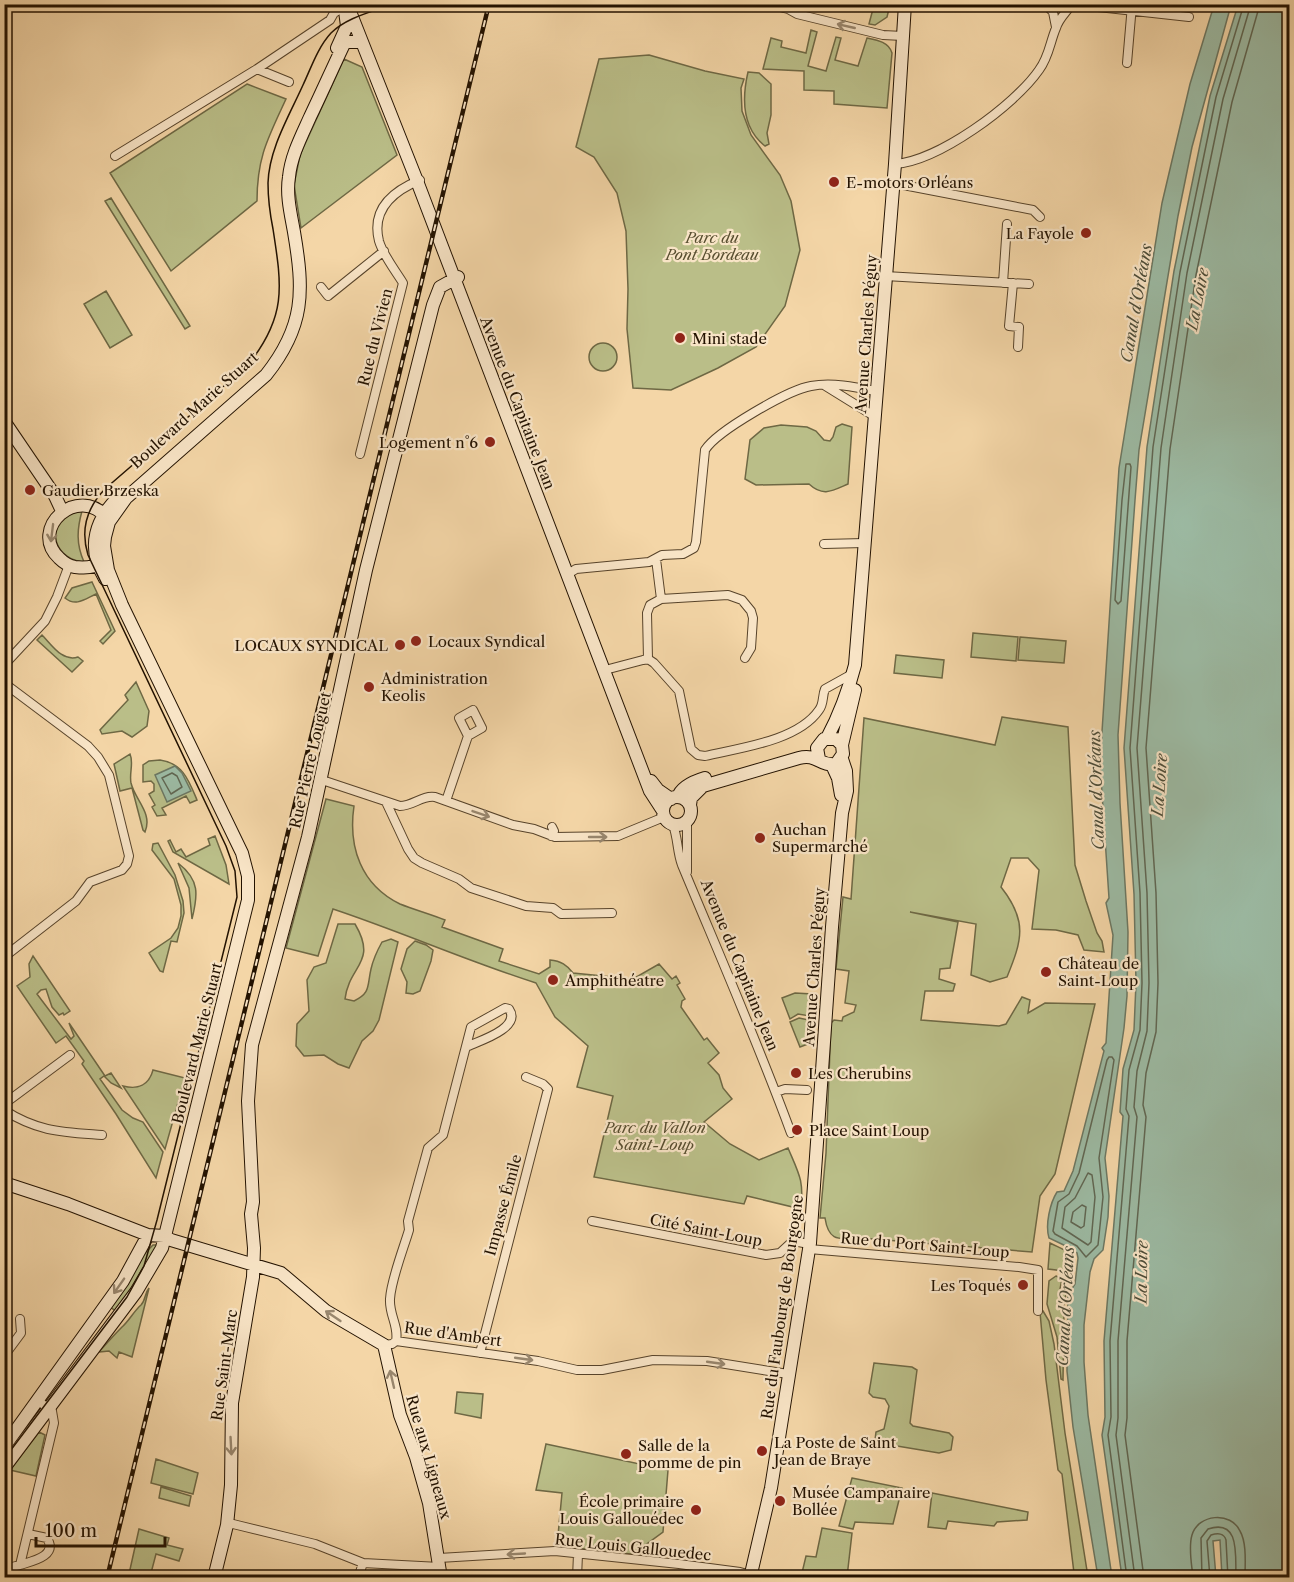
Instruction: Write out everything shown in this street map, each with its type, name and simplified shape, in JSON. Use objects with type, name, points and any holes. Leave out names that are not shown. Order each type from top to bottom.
[{"type":"main road","name":"Avenue Charles Péguy","points":[[823,741],[842,708],[853,669],[895,164],[905,4]]},
{"type":"main road","name":"Avenue du Capitaine Jean","points":[[350,11],[418,181]]},
{"type":"main road","name":"Avenue du Capitaine Jean","points":[[350,11],[652,782],[658,790],[674,798]]},
{"type":"main road","points":[[101,563],[83,567],[69,565],[56,555],[50,536],[55,519],[62,512],[81,505],[96,509],[106,518],[130,494],[266,375],[289,339],[295,325],[302,291],[288,193],[288,178],[299,142],[345,42],[350,11]]},
{"type":"main road","name":"Boulevard Marie Stuart","points":[[4,1468],[136,1292],[162,1248],[248,900],[248,876],[238,842],[101,563],[106,518],[114,502],[254,380],[275,357],[286,337],[292,321],[297,282],[283,190],[284,175],[294,142],[347,27],[350,11]]},
{"type":"main road","points":[[345,42],[362,42]]},
{"type":"main road","name":"Rue Pierre Louguet","points":[[252,1263],[254,1248],[251,1214],[253,1202],[248,1101],[252,1045],[285,928],[322,780],[366,570],[433,304],[440,287],[456,278]]},
{"type":"main road","points":[[4,421],[55,496],[62,512]]},
{"type":"main road","name":"Avenue du Capitaine Jean","points":[[607,669],[650,791],[667,818]]},
{"type":"main road","name":"Avenue Charles Péguy","points":[[842,745],[856,684],[853,669]]},
{"type":"main road","points":[[836,739],[842,745],[843,754],[837,762],[826,764],[819,759],[805,756],[712,782],[698,789],[691,798],[692,813],[687,822],[681,825],[667,818],[665,804],[698,780],[785,756],[823,741],[836,739]]},
{"type":"main road","points":[[819,759],[816,752],[823,741]]},
{"type":"main road","name":"Avenue Charles Péguy","points":[[816,1158],[824,1018],[842,813],[847,791],[846,771],[837,762]]},
{"type":"main road","points":[[674,798],[683,798],[690,805]]},
{"type":"main road","name":"Rue du Faubourg de Bourgogne","points":[[749,1573],[771,1488],[809,1246],[816,1158]]},
{"type":"main road","name":"Rue d'Ambert","points":[[4,1183],[68,1204],[148,1235],[164,1236],[281,1273],[326,1311],[390,1343]]},
{"type":"main road","points":[[4,1447],[123,1281],[148,1235]]},
{"type":"main road","name":"Rue Saint-Marc","points":[[214,1578],[227,1525],[231,1485],[231,1409],[253,1277],[252,1263]]},
{"type":"main road","name":"Rue aux Ligneaux","points":[[390,1343],[400,1415],[416,1457],[429,1503],[440,1568]]},
{"type":"street","points":[[768,4],[789,9],[797,14],[883,35],[903,36]]},
{"type":"street","points":[[1045,4],[1053,12],[1056,27]]},
{"type":"street","points":[[895,164],[910,163],[948,145],[996,114],[1016,96],[1046,60],[1056,27],[1071,5],[1114,10],[1132,7],[1189,17]]},
{"type":"street","points":[[1127,63],[1132,7]]},
{"type":"street","points":[[115,156],[257,69],[330,20],[334,14],[350,11]]},
{"type":"street","points":[[257,69],[289,82]]},
{"type":"street","name":"Rue du Vivien","points":[[360,454],[403,283],[379,242],[377,221],[383,206],[398,192],[418,181]]},
{"type":"street","points":[[893,183],[1033,210],[1040,217]]},
{"type":"street","points":[[1007,224],[1009,326],[1019,327],[1018,347]]},
{"type":"street","points":[[321,286],[327,296],[384,251]]},
{"type":"street","points":[[885,276],[1029,284]]},
{"type":"street","points":[[824,385],[874,416]]},
{"type":"street","points":[[570,573],[576,569],[649,562],[662,555],[683,554],[694,548],[703,458],[708,444],[752,415],[783,397],[812,386],[840,385],[876,391]]},
{"type":"street","points":[[824,544],[864,543]]},
{"type":"street","points":[[656,560],[661,599]]},
{"type":"street","points":[[4,665],[45,621],[69,565]]},
{"type":"street","points":[[648,659],[647,608],[650,604],[661,599],[728,595],[742,600],[751,611],[753,618],[751,648],[745,658]]},
{"type":"street","points":[[607,669],[648,659],[654,663],[679,691],[691,749],[698,755],[705,756],[789,734],[817,714],[822,706],[825,689],[845,679],[853,669]]},
{"type":"street","points":[[4,683],[88,746],[98,757],[109,775],[129,856],[125,868],[90,882],[76,901],[4,957]]},
{"type":"street","points":[[446,801],[468,736]]},
{"type":"street","points":[[322,780],[386,802],[405,806],[430,796],[513,825],[570,837],[612,837],[667,818]]},
{"type":"street","points":[[386,802],[414,858],[459,879],[471,888],[526,906],[553,908],[561,914],[612,913]]},
{"type":"street","name":"Avenue du Capitaine Jean","points":[[667,818],[678,837],[681,863],[791,1133]]},
{"type":"street","points":[[687,822],[687,876]]},
{"type":"street","points":[[390,1343],[396,1325],[391,1312],[390,1294],[409,1230],[408,1221],[428,1148],[443,1135],[471,1027],[505,1008],[512,1012],[512,1019],[507,1027],[466,1047]]},
{"type":"street","points":[[4,1104],[70,1055]]},
{"type":"street","name":"Impasse Émile","points":[[480,1353],[548,1089],[543,1084],[526,1077]]},
{"type":"street","points":[[776,1092],[785,1089],[807,1090]]},
{"type":"street","points":[[4,1110],[19,1119],[51,1131],[102,1135]]},
{"type":"street","name":"Cité Saint-Loup","points":[[592,1221],[766,1256],[780,1253],[793,1241],[809,1246]]},
{"type":"street","name":"Rue du Port Saint-Loup","points":[[809,1246],[1038,1270],[1038,1311]]},
{"type":"street","points":[[4,1356],[21,1334],[20,1319]]},
{"type":"street","name":"Rue d'Ambert","points":[[390,1343],[538,1361],[583,1371],[602,1371],[653,1360],[681,1359],[788,1374]]},
{"type":"street","points":[[20,1565],[54,1423],[54,1416],[49,1409],[37,1400]]},
{"type":"street","name":"Rue Louis Gallouedec","points":[[227,1525],[233,1524],[315,1544],[363,1563],[440,1568],[555,1551],[749,1573]]},
{"type":"street","points":[[4,1569],[43,1557],[49,1549],[50,1543],[47,1538],[28,1534]]},
{"type":"street","points":[[577,1578],[578,1554]]},
{"type":"street","points":[[358,1578],[363,1563]]},
{"type":"green space","points":[[874,5],[890,5],[887,17],[875,25],[869,24]]},
{"type":"green space","points":[[811,30],[817,32],[808,66],[826,71],[836,37],[841,38],[835,60],[858,66],[867,38],[888,46],[892,53],[887,108],[834,104],[834,91],[804,90],[804,71],[763,69],[771,38],[782,41],[781,47],[806,53]]},
{"type":"green space","name":"Parc du Pont Bordeau","points":[[649,55],[744,79],[741,88],[742,111],[751,135],[780,175],[791,201],[800,250],[785,306],[756,347],[671,390],[633,388],[627,329],[626,231],[617,193],[594,157],[576,147],[599,59]]},
{"type":"green space","points":[[344,59],[362,67],[397,155],[301,228],[294,185],[300,155]]},
{"type":"green space","points":[[748,72],[759,73],[771,84],[771,115],[767,133],[769,144],[765,146],[757,139],[748,122],[745,92]]},
{"type":"green space","points":[[247,84],[286,99],[261,160],[257,201],[171,271],[110,173]]},
{"type":"green space","points":[[111,198],[190,326],[185,329],[105,201]]},
{"type":"green space","points":[[106,291],[132,335],[110,348],[84,304]]},
{"type":"green space","points":[[603,343],[613,347],[617,357],[613,367],[603,371],[593,367],[589,357],[593,347]]},
{"type":"green space","points":[[842,424],[852,427],[848,484],[823,492],[809,484],[756,485],[745,479],[750,440],[764,428],[781,425],[807,427],[816,431],[824,440],[830,441],[836,427]]},
{"type":"green space","points":[[82,511],[78,536],[84,562],[67,556],[61,550],[55,536],[60,521],[70,514]]},
{"type":"green space","points":[[92,582],[115,631],[103,644],[100,641],[111,630],[96,594],[77,602],[65,598],[72,588]]},
{"type":"green space","points":[[973,633],[1018,637],[1016,661],[971,657]]},
{"type":"green space","points":[[42,635],[62,655],[78,657],[83,661],[72,672],[37,640]]},
{"type":"green space","points":[[1020,637],[1066,641],[1064,663],[1018,660]]},
{"type":"green space","points":[[896,655],[944,660],[942,678],[894,673]]},
{"type":"green space","points":[[136,682],[149,711],[147,726],[132,737],[122,731],[102,734],[100,730],[128,700],[125,695]]},
{"type":"green space","points":[[1002,717],[1068,727],[1075,865],[1104,952],[1084,950],[1078,935],[1056,930],[1032,929],[1039,870],[1028,858],[1011,858],[1001,887],[1015,910],[1020,931],[1016,952],[1007,977],[990,982],[971,975],[976,924],[910,912],[958,922],[950,968],[940,969],[939,979],[955,984],[953,991],[925,991],[921,1020],[999,1026],[1006,1024],[1022,997],[1030,1000],[1028,1013],[1045,1003],[1095,1004],[1055,1174],[1040,1196],[1032,1252],[837,1238],[830,1232],[825,1218],[820,1218],[826,1153],[831,1023],[834,1020],[842,1021],[843,1017],[854,1012],[856,1005],[845,1003],[849,971],[836,969],[843,897],[851,899],[864,718],[995,745]]},
{"type":"green space","points":[[130,754],[131,783],[147,819],[145,832],[132,788],[120,791],[114,764]]},
{"type":"green space","points":[[160,760],[180,769],[197,800],[190,803],[186,796],[162,808],[166,815],[157,816],[152,807],[155,805],[149,794],[154,791],[154,784],[151,781],[143,782],[143,765],[149,761]]},
{"type":"green space","name":"Parc du Vallon Saint-Loup","points":[[326,799],[354,806],[353,836],[356,850],[360,863],[376,886],[400,904],[445,920],[442,927],[503,949],[499,961],[539,974],[550,967],[550,960],[563,964],[573,973],[633,979],[659,964],[672,979],[676,976],[680,983],[677,985],[685,999],[681,1007],[704,1040],[707,1038],[719,1053],[708,1063],[719,1075],[723,1088],[732,1099],[704,1122],[730,1144],[759,1160],[788,1148],[800,1177],[801,1209],[747,1196],[744,1204],[594,1177],[613,1096],[577,1087],[588,1046],[555,1017],[536,983],[333,909],[318,956],[286,948]]},
{"type":"green space","points":[[215,836],[226,865],[229,884],[173,852],[168,841],[170,840],[176,852],[181,849],[186,857],[210,845],[208,839]]},
{"type":"green space","points":[[158,843],[175,875],[184,913],[177,942],[171,941],[163,972],[160,971],[149,953],[171,938],[178,928],[181,905],[174,879],[152,850],[153,844]]},
{"type":"green space","points":[[178,863],[194,882],[196,895],[192,919],[189,888]]},
{"type":"green space","points":[[338,924],[355,924],[364,947],[363,956],[351,978],[345,999],[354,1001],[366,992],[373,962],[382,942],[391,939],[398,942],[379,1020],[373,1031],[362,1041],[349,1068],[324,1055],[304,1056],[296,1046],[297,1024],[309,1011],[307,980],[314,967],[326,963]]},
{"type":"green space","points":[[415,941],[433,950],[420,991],[413,994],[406,993],[407,982],[401,969],[407,949]]},
{"type":"green space","points":[[33,956],[70,1011],[59,1015],[52,1007],[46,989],[37,994],[71,1039],[74,1036],[69,1023],[105,1076],[111,1073],[121,1088],[104,1076],[100,1079],[122,1110],[143,1122],[163,1152],[156,1178],[82,1064],[84,1061],[66,1036],[56,1043],[17,986],[30,977],[29,964]]},
{"type":"green space","points":[[795,993],[812,994],[810,1016],[798,1014],[790,1019],[782,998]]},
{"type":"green space","points":[[799,1018],[809,1020],[808,1044],[800,1047],[790,1022]]},
{"type":"green space","points":[[153,1070],[185,1078],[165,1149],[123,1086],[138,1087],[146,1083]]},
{"type":"green space","points":[[1050,1243],[1072,1256],[1073,1272],[1048,1269]]},
{"type":"green space","points":[[153,1245],[158,1245],[118,1313],[108,1305],[143,1255]]},
{"type":"green space","points":[[1056,1276],[1062,1279],[1060,1289],[1066,1294],[1063,1309],[1063,1380],[1061,1379],[1057,1337],[1047,1304],[1049,1281]]},
{"type":"green space","points":[[149,1288],[132,1357],[119,1352],[117,1358],[109,1351],[99,1352],[143,1303]]},
{"type":"green space","points":[[1043,1311],[1049,1321],[1054,1344],[1065,1433],[1088,1577],[1074,1573],[1062,1474],[1058,1470],[1046,1380],[1040,1312]]},
{"type":"green space","points":[[874,1363],[912,1367],[917,1370],[910,1423],[913,1426],[949,1433],[953,1437],[951,1450],[939,1453],[879,1443],[875,1440],[876,1432],[884,1429],[889,1406],[885,1399],[873,1397],[869,1393]]},
{"type":"green space","points":[[457,1392],[483,1394],[481,1418],[455,1413]]},
{"type":"green space","points":[[39,1432],[45,1435],[36,1476],[10,1470]]},
{"type":"green space","points":[[546,1444],[668,1470],[663,1532],[640,1549],[640,1555],[557,1546],[562,1493],[536,1490]]},
{"type":"green space","points":[[156,1459],[198,1473],[193,1494],[151,1483]]},
{"type":"green space","points":[[852,1478],[902,1488],[893,1524],[855,1522],[853,1529],[839,1526]]},
{"type":"green space","points":[[161,1487],[191,1496],[189,1506],[159,1498]]},
{"type":"green space","points":[[932,1493],[1028,1512],[1027,1520],[997,1522],[994,1526],[948,1521],[946,1529],[928,1527]]},
{"type":"green space","points":[[822,1528],[852,1533],[847,1577],[801,1577],[806,1556],[816,1557]]},
{"type":"green space","points":[[139,1529],[169,1538],[167,1545],[183,1549],[179,1561],[156,1554],[151,1573],[162,1577],[129,1574]]},
{"type":"water","points":[[1214,5],[1231,5],[1192,147],[1178,216],[1139,450],[1135,500],[1118,735],[1128,932],[1127,996],[1105,1158],[1109,1196],[1108,1217],[1103,1250],[1094,1259],[1090,1272],[1084,1325],[1088,1415],[1112,1577],[1098,1577],[1073,1427],[1067,1371],[1068,1295],[1075,1284],[1078,1258],[1077,1253],[1070,1248],[1049,1238],[1048,1221],[1054,1197],[1057,1192],[1064,1191],[1073,1171],[1104,1051],[1102,1048],[1106,1043],[1113,935],[1106,903],[1109,898],[1100,763],[1119,468],[1162,203],[1190,84]]},
{"type":"water","name":"La Loire","points":[[1238,5],[1290,5],[1289,1577],[1222,1577],[1220,1540],[1213,1541],[1216,1577],[1122,1577],[1102,1435],[1105,1417],[1104,1341],[1123,1116],[1120,1112],[1123,1069],[1134,1030],[1136,983],[1134,894],[1124,748],[1147,447],[1174,271],[1210,96]]},
{"type":"water","points":[[175,766],[182,773],[191,791],[167,802],[155,775]]},
{"type":"tram line","points":[[4,1459],[127,1297],[144,1266],[237,897],[235,871],[226,846],[88,555],[85,536],[87,519],[94,503],[106,488],[247,366],[260,348],[269,332],[278,301],[278,268],[268,189],[269,170],[276,145],[315,58],[331,33],[352,19],[393,4]]},
{"type":"railway","points":[[107,1578],[489,4]]},
{"type":"place","name":"E-motors Orléans","points":[[834,182]]},
{"type":"place","name":"La Fayole","points":[[1086,233]]},
{"type":"place","name":"Mini stade","points":[[680,338]]},
{"type":"place","name":"Logement n°6","points":[[490,442]]},
{"type":"place","name":"Gaudier Brzeska","points":[[30,490]]},
{"type":"place","name":"Locaux Syndical","points":[[416,641]]},
{"type":"place","name":"LOCAUX SYNDICAL","points":[[400,645]]},
{"type":"place","name":"Administration Keolis","points":[[369,687]]},
{"type":"place","name":"Auchan Supermarché","points":[[760,838]]},
{"type":"place","name":"Château de Saint-Loup","points":[[1046,972]]},
{"type":"place","name":"Amphithéatre","points":[[553,980]]},
{"type":"place","name":"Les Cherubins","points":[[796,1073]]},
{"type":"place","name":"Place Saint Loup","points":[[797,1130]]},
{"type":"place","name":"Les Toqués","points":[[1023,1285]]},
{"type":"place","name":"La Poste de Saint Jean de Braye","points":[[762,1451]]},
{"type":"place","name":"Salle de la pomme de pin","points":[[626,1454]]},
{"type":"place","name":"Musée Campanaire Bollée","points":[[780,1501]]},
{"type":"place","name":"École primaire Louis Gallouédec","points":[[696,1510]]},
{"type":"water label","name":"Canal d'Orléans","points":[[1136,303]]},
{"type":"water label","name":"Canal d'Orléans","points":[[1096,790]]},
{"type":"water label","name":"Canal d'Orléans","points":[[1065,1306]]}]
